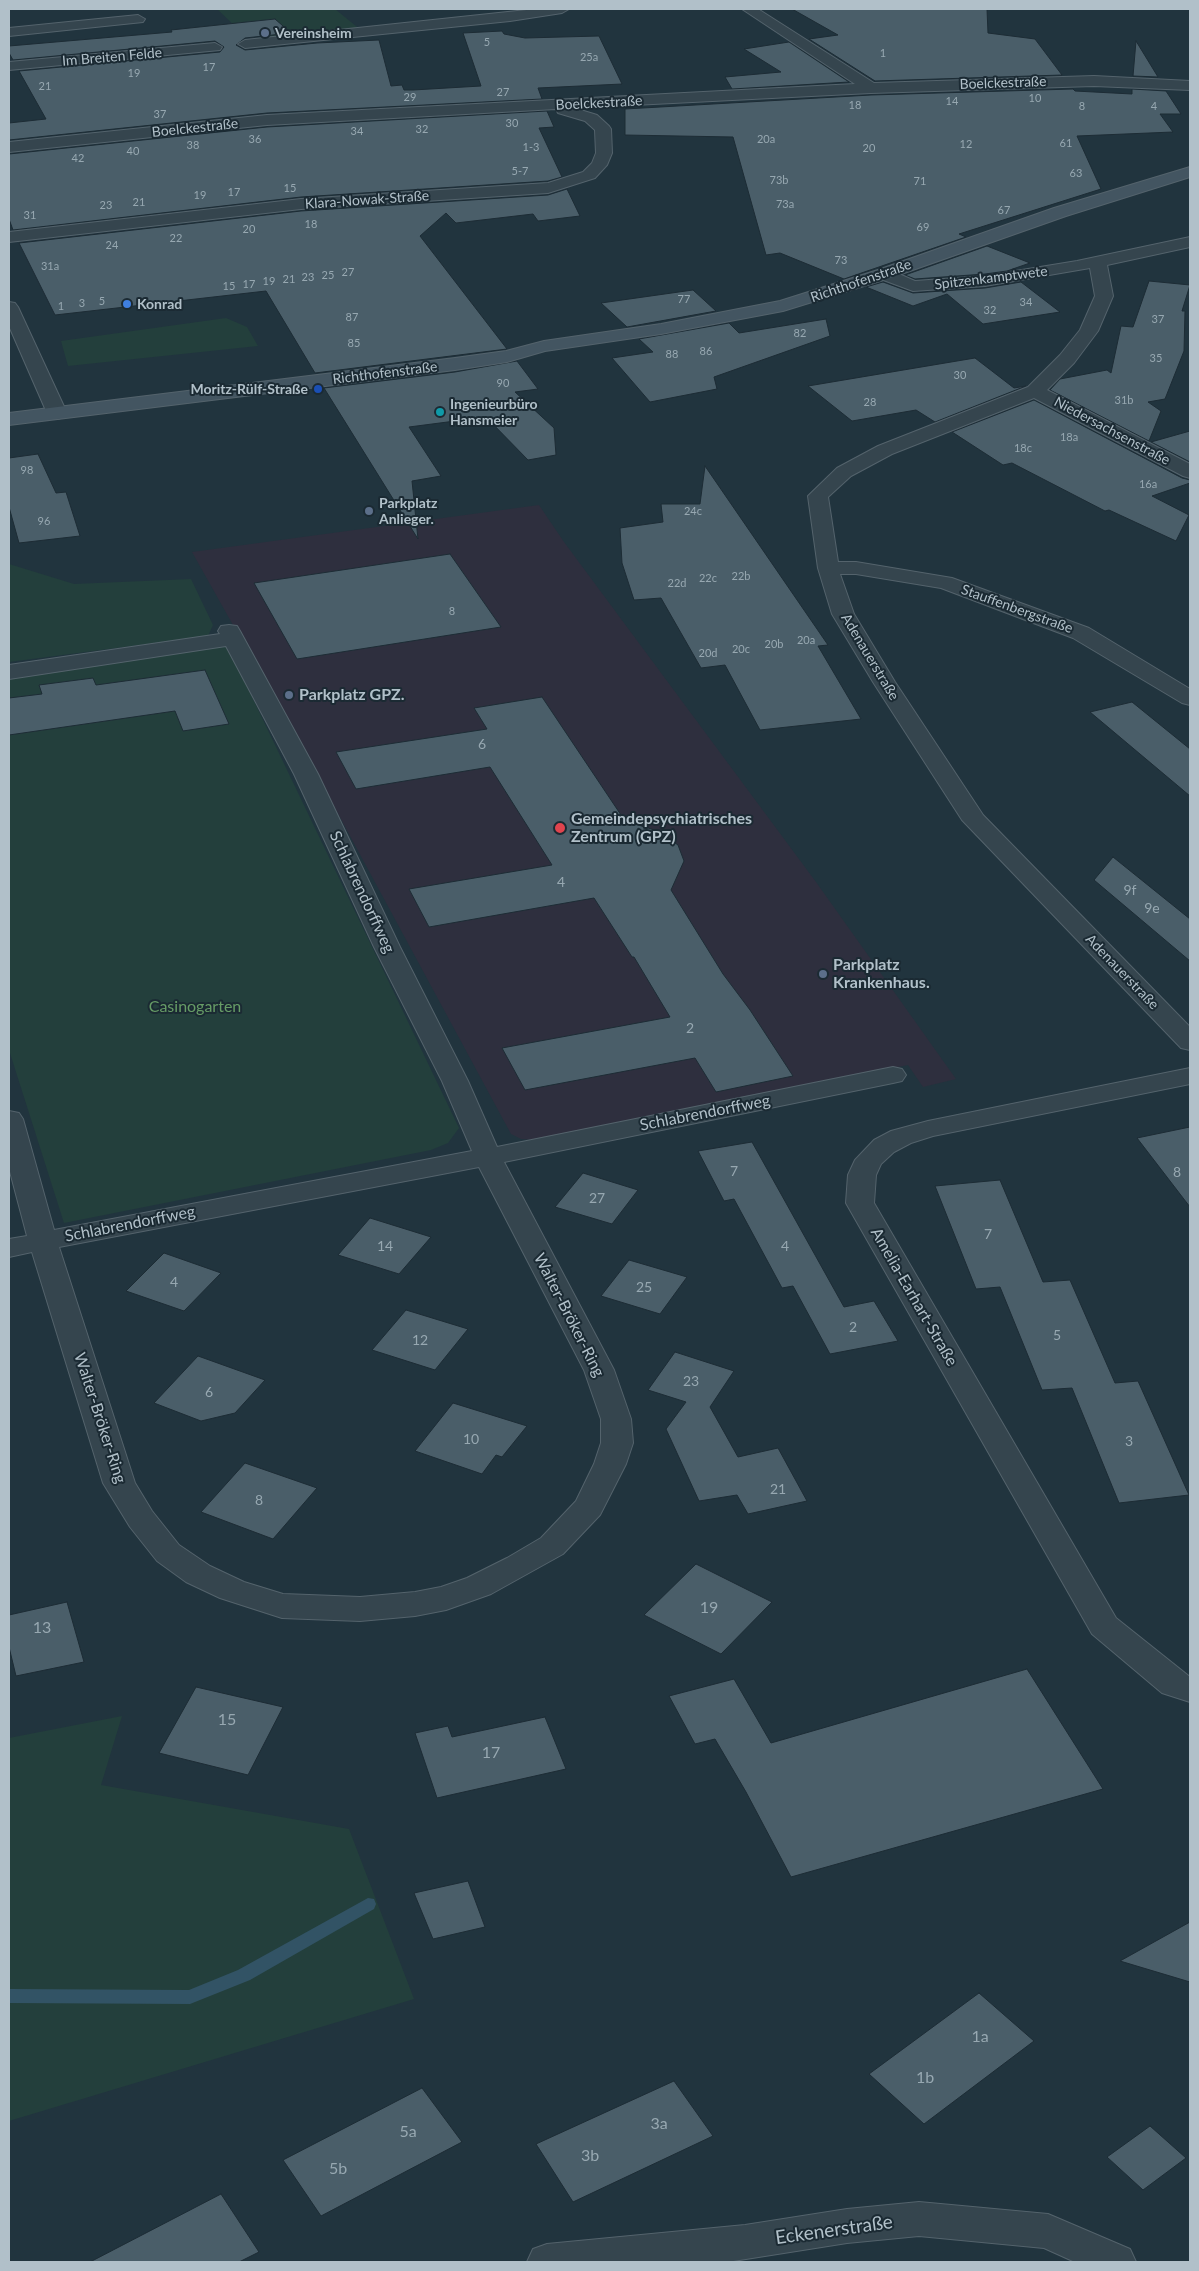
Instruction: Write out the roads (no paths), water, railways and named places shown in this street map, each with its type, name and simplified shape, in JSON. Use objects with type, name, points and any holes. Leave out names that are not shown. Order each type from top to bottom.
[{"type":"street","points":[[245,44],[510,17],[562,9]]},
{"type":"street","points":[[749,9],[871,88]]},
{"type":"street","points":[[9,32],[138,19]]},
{"type":"street","name":"Im Breiten Felde","points":[[9,66],[215,47]]},
{"type":"street","name":"Boelckestraße","points":[[9,147],[267,120],[871,88],[1094,81],[1190,86]]},
{"type":"street","name":"Klara-Nowak-Straße","points":[[9,237],[301,204],[548,188],[572,182],[589,175],[599,165],[604,153],[603,129],[591,118],[573,112],[524,107]]},
{"type":"street","name":"Richthofenstraße","points":[[9,410],[55,408],[446,366],[508,356],[521,350],[661,329],[783,306],[884,274],[1051,216],[1190,172]]},
{"type":"street","name":"Spitzenkamptwete","points":[[884,274],[913,286],[985,282],[1098,262],[1190,242]]},
{"type":"street","name":"Adenauerstraße","points":[[1098,262],[1104,296],[1089,331],[1067,359],[1034,391],[885,450],[844,472],[818,496],[828,568],[843,614],[884,682],[974,820],[1190,1042]]},
{"type":"street","points":[[9,307],[55,408]]},
{"type":"street","name":"Niedersachsenstraße","points":[[1034,391],[1190,472]]},
{"type":"street","name":"Richthofenstraße","points":[[9,419],[55,408]]},
{"type":"street","name":"Stauffenbergstraße","points":[[828,568],[856,568],[945,582],[1081,633],[1190,698]]},
{"type":"street","name":"Schlabrendorffweg","points":[[9,672],[231,635],[306,774],[387,947],[455,1081],[488,1157]]},
{"type":"street","name":"Schlabrendorffweg","points":[[9,1248],[445,1163],[488,1157],[893,1075]]},
{"type":"street","name":"Amelia-Earhart-Straße","points":[[1190,1076],[928,1129],[901,1137],[884,1146],[869,1160],[862,1175],[860,1203],[1104,1626],[1174,1684],[1190,1690]]},
{"type":"street","name":"Walter-Bröker-Ring","points":[[9,1119],[43,1241],[120,1483],[141,1519],[168,1553],[198,1574],[232,1590],[282,1606],[360,1609],[414,1604],[446,1598],[479,1586],[519,1566],[552,1546],[588,1507],[610,1464],[617,1443],[616,1419],[599,1370],[488,1157]]},
{"type":"street","name":"Eckenerstraße","points":[[547,2262],[745,2243],[848,2226],[919,2219],[1048,2231],[1116,2262]]},
{"type":"waterway","points":[[9,1996],[190,1997],[244,1975],[368,1904]]},
{"type":"place","name":"Vereinsheim","points":[[265,33]]},
{"type":"place","name":"Konrad","points":[[127,304]]},
{"type":"place","name":"Moritz-Rülf-Straße","points":[[318,389]]},
{"type":"place","name":"Ingenieurbüro Hansmeier","points":[[440,412]]},
{"type":"place","name":"Parkplatz Anlieger.","points":[[369,511]]},
{"type":"place","name":"Parkplatz GPZ.","points":[[289,695]]},
{"type":"place","name":"Gemeindepsychiatrisches Zentrum (GPZ)","points":[[560,828]]},
{"type":"place","name":"Parkplatz Krankenhaus.","points":[[823,974]]},
{"type":"park label","name":"Casinogarten","points":[[195,1007]]}]
